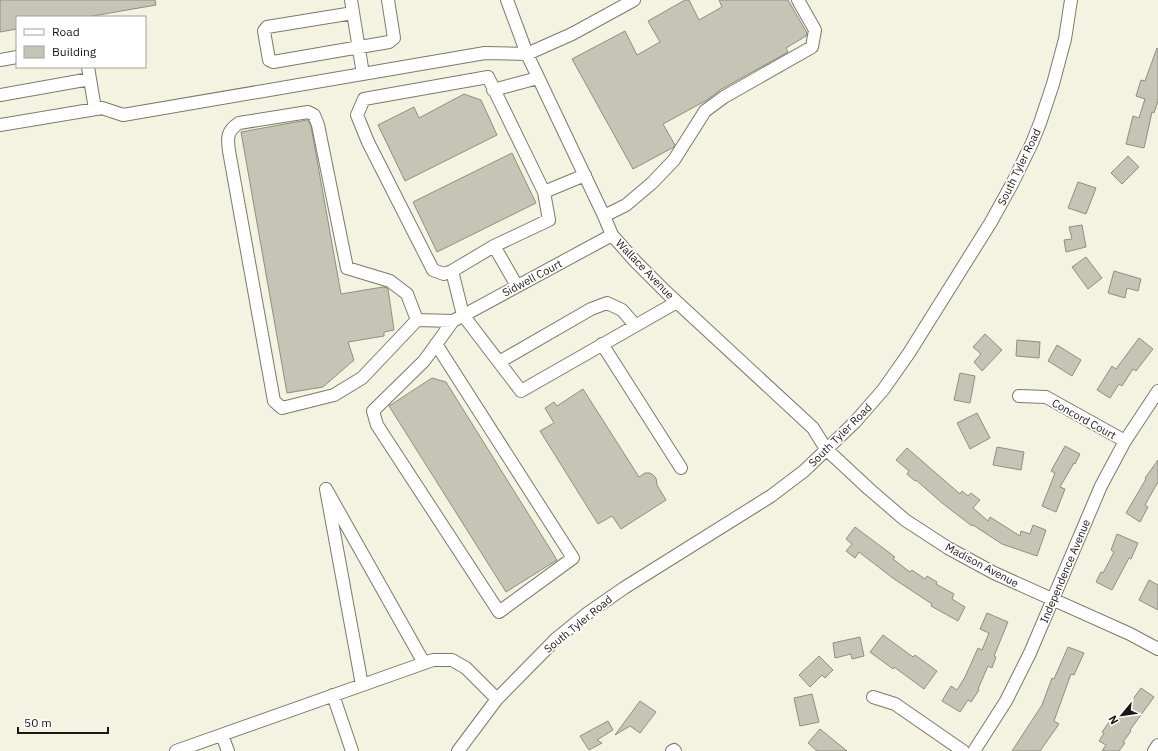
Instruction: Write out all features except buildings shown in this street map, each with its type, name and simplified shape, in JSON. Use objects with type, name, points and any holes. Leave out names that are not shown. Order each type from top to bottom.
[{"type":"street","points":[[351,0],[363,74]]},
{"type":"street","points":[[353,13],[267,27],[264,31],[269,60],[273,62],[390,42],[394,38],[388,0]]},
{"type":"street","name":"Wallace Avenue","points":[[507,0],[527,54],[612,235],[635,261],[677,302],[813,428],[826,449]]},
{"type":"street","points":[[0,125],[102,108],[123,115],[485,53],[527,54],[572,34],[634,0]]},
{"type":"street","points":[[604,216],[626,205],[652,184],[674,160],[705,111],[724,97],[812,46],[815,30],[798,0]]},
{"type":"street","name":"South Tyler Road","points":[[458,751],[497,699],[556,639],[624,588],[771,496],[804,471],[855,422],[883,390],[910,354],[991,222],[1012,184],[1040,123],[1064,39],[1071,0]]},
{"type":"street","points":[[0,60],[16,57]]},
{"type":"street","points":[[0,95],[89,73],[95,109]]},
{"type":"street","points":[[488,77],[544,192],[549,220],[494,246],[452,271],[444,274],[433,270],[375,157],[356,115],[364,99],[488,77]]},
{"type":"street","points":[[493,90],[538,78]]},
{"type":"street","points":[[417,320],[407,294],[390,281],[347,268],[318,125],[314,115],[308,112],[239,123],[231,129],[227,140],[274,401],[282,408],[334,395],[362,378],[417,320],[458,318]]},
{"type":"street","points":[[544,192],[585,175]]},
{"type":"street","name":"Sidwell Court","points":[[458,318],[612,235]]},
{"type":"street","points":[[494,246],[517,286]]},
{"type":"street","points":[[452,271],[458,318],[499,362],[521,391],[677,302]]},
{"type":"street","points":[[499,362],[591,309],[607,303],[622,310],[635,326]]},
{"type":"street","points":[[436,344],[574,558],[499,612],[377,425],[373,412],[424,361],[436,344],[458,318]]},
{"type":"street","points":[[602,344],[681,468]]},
{"type":"street","name":"Independence Avenue","points":[[974,751],[1006,701],[1030,653],[1101,486],[1125,441],[1158,391]]},
{"type":"street","name":"Concord Court","points":[[1019,396],[1046,397],[1125,441]]},
{"type":"street","name":"Madison Avenue","points":[[826,449],[905,520],[948,548],[994,573],[1130,634],[1158,649]]},
{"type":"street","points":[[362,685],[326,489],[424,663]]},
{"type":"street","points":[[176,751],[433,660],[452,660],[466,668],[497,699]]},
{"type":"street","points":[[333,695],[352,751]]},
{"type":"street","points":[[873,697],[895,704],[962,751]]},
{"type":"street","points":[[222,734],[228,751]]},
{"type":"street","points":[[1154,751],[1158,745]]}]
